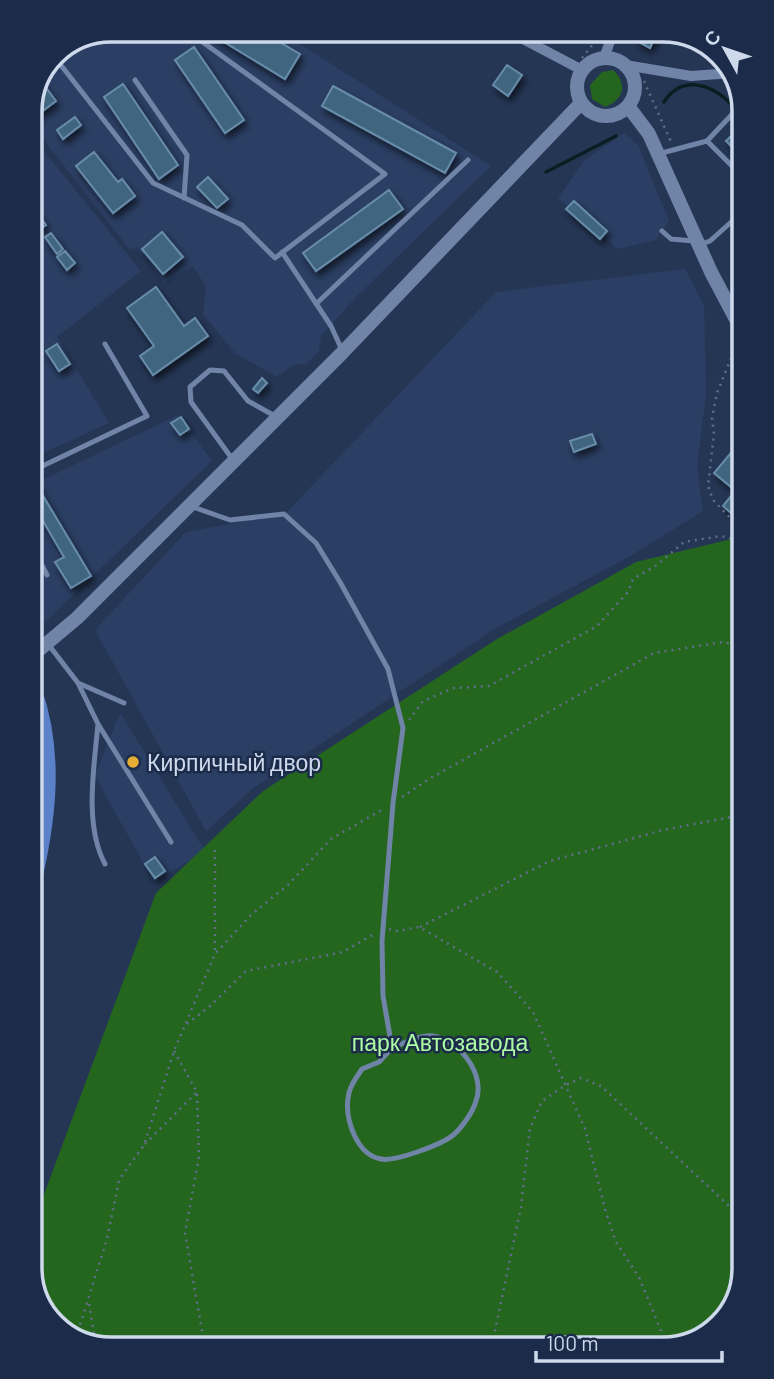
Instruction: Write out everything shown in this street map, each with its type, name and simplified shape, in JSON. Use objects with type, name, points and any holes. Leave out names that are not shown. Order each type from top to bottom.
[{"type":"main road","points":[[42,733],[47,755],[48,793],[42,828]]},
{"type":"street","points":[[529,42],[579,68]]},
{"type":"street","points":[[604,58],[610,42]]},
{"type":"street","points":[[579,68],[604,58],[615,59],[625,65],[690,76]]},
{"type":"street","points":[[579,68],[577,93],[582,103],[591,112],[604,116],[617,114],[628,106],[635,89],[634,80],[625,65]]},
{"type":"street","points":[[42,648],[77,618],[278,418],[582,103]]},
{"type":"street","points":[[628,106],[649,134],[732,313]]},
{"type":"lane","points":[[60,65],[153,183],[242,225],[275,258],[385,174],[203,42]]},
{"type":"lane","points":[[135,80],[187,155],[184,198]]},
{"type":"lane","points":[[658,154],[707,141],[732,114]]},
{"type":"lane","points":[[707,141],[732,166]]},
{"type":"lane","points":[[316,304],[468,160]]},
{"type":"lane","points":[[662,231],[671,239],[698,243],[710,241],[732,221]]},
{"type":"lane","points":[[282,252],[331,326],[343,352]]},
{"type":"lane","points":[[42,466],[147,416],[105,344]]},
{"type":"lane","points":[[234,462],[191,402],[190,387],[210,370],[224,371],[248,401],[278,418]]},
{"type":"lane","points":[[190,506],[230,520],[284,514],[316,543],[388,669],[403,728],[393,803],[382,941],[383,996],[392,1048]]},
{"type":"lane","points":[[42,565],[47,575]]},
{"type":"lane","points":[[48,644],[78,684],[98,724],[171,842]]},
{"type":"lane","points":[[78,684],[124,703]]},
{"type":"lane","points":[[98,724],[93,794],[96,847],[105,864]]},
{"type":"lane","points":[[430,1035],[448,1040],[463,1052],[474,1071],[478,1084],[477,1100],[452,1136],[391,1160],[377,1159],[363,1149],[352,1130],[348,1096],[362,1069],[379,1062],[392,1048],[430,1035]]},
{"type":"path","points":[[579,68],[596,42]]},
{"type":"path","points":[[732,352],[717,393],[712,418],[715,434],[708,485],[713,500],[732,520]]},
{"type":"path","points":[[403,728],[424,701],[454,688],[489,686],[597,626],[622,600],[633,579],[657,565],[684,542],[721,536],[732,539]]},
{"type":"path","points":[[144,1145],[174,1051],[215,954],[251,915],[289,884],[331,839],[429,779],[654,653],[723,642],[732,644]]},
{"type":"path","points":[[185,1025],[209,1007],[246,971],[343,952],[385,928],[397,930],[419,927],[550,861],[663,830],[732,817]]},
{"type":"path","points":[[215,850],[215,954]]},
{"type":"path","points":[[419,927],[497,972],[533,1012],[585,1129],[616,1242],[639,1277],[664,1337]]},
{"type":"path","points":[[174,1051],[197,1092],[199,1157],[185,1233],[203,1337]]},
{"type":"path","points":[[494,1337],[521,1207],[530,1128],[542,1101],[566,1085],[582,1078],[601,1086],[732,1209]]},
{"type":"path","points":[[79,1329],[107,1239],[119,1180],[144,1145],[197,1092]]},
{"type":"path","points":[[88,1301],[94,1335]]},
{"type":"shaded area","points":[[297,42],[491,166],[355,298],[321,336],[319,351],[306,364],[293,365],[277,377],[235,353],[203,314],[206,287],[193,266],[164,283],[137,246],[130,250],[42,137],[42,106],[49,80],[56,69],[76,51],[98,43]]},
{"type":"shaded area","points":[[624,133],[638,145],[669,221],[656,240],[618,249],[558,198],[585,160]]},
{"type":"shaded area","points":[[42,149],[141,271],[57,337],[109,423],[42,453]]},
{"type":"shaded area","points":[[685,269],[704,305],[706,394],[697,467],[703,511],[632,555],[498,627],[252,789],[206,831],[95,630],[186,532],[285,514],[496,292]]},
{"type":"shaded area","points":[[178,415],[212,461],[42,625],[42,480]]},
{"type":"shaded area","points":[[121,714],[205,851],[154,882],[95,776]]},
{"type":"green space","points":[[613,70],[621,81],[622,91],[616,100],[605,107],[592,99],[590,85],[602,72]]},
{"type":"green space","name":"парк Автозавода","points":[[732,539],[732,1268],[725,1299],[715,1313],[698,1328],[676,1336],[663,1337],[106,1337],[85,1332],[69,1323],[51,1302],[43,1281],[42,1200],[156,893],[263,791],[497,639],[636,562]]},
{"type":"building","points":[[224,42],[280,42],[300,54],[285,79]]},
{"type":"building","points":[[639,42],[653,42],[650,48]]},
{"type":"building","points":[[194,47],[244,120],[225,133],[175,60]]},
{"type":"building","points":[[507,65],[522,75],[508,96],[493,85]]},
{"type":"building","points":[[123,84],[178,165],[159,179],[104,97]]},
{"type":"building","points":[[333,86],[456,153],[445,173],[322,106]]},
{"type":"building","points":[[46,88],[56,101],[42,112]]},
{"type":"building","points":[[75,117],[81,125],[63,139],[57,130]]},
{"type":"building","points":[[732,135],[732,147],[726,141]]},
{"type":"building","points":[[94,152],[118,182],[122,179],[135,196],[113,213],[76,166]]},
{"type":"building","points":[[208,177],[228,199],[217,208],[197,187]]},
{"type":"building","points":[[389,190],[403,209],[316,271],[303,253]]},
{"type":"building","points":[[574,201],[607,231],[600,239],[566,209]]},
{"type":"building","points":[[162,232],[183,257],[163,274],[142,249]]},
{"type":"building","points":[[51,233],[63,249],[57,254],[45,237]]},
{"type":"building","points":[[65,251],[75,263],[67,270],[57,257]]},
{"type":"building","points":[[156,287],[184,326],[195,318],[208,336],[153,375],[140,356],[154,346],[127,308]]},
{"type":"building","points":[[57,344],[70,364],[59,371],[46,351]]},
{"type":"building","points":[[262,378],[267,383],[258,393],[253,389]]},
{"type":"building","points":[[181,417],[189,429],[180,435],[171,423]]},
{"type":"building","points":[[592,434],[596,444],[574,452],[570,441]]},
{"type":"building","points":[[732,452],[731,487],[714,473]]},
{"type":"building","points":[[42,494],[91,576],[71,588],[55,562],[64,557],[42,519]]},
{"type":"building","points":[[732,495],[732,514],[723,506]]},
{"type":"building","points":[[155,857],[165,871],[155,878],[145,864]]},
{"type":"waterway","points":[[664,102],[679,88],[697,85],[715,92],[732,105]]},
{"type":"waterway","points":[[546,172],[616,136]]},
{"type":"place","name":"Кирпичный двор","points":[[133,762]]}]
